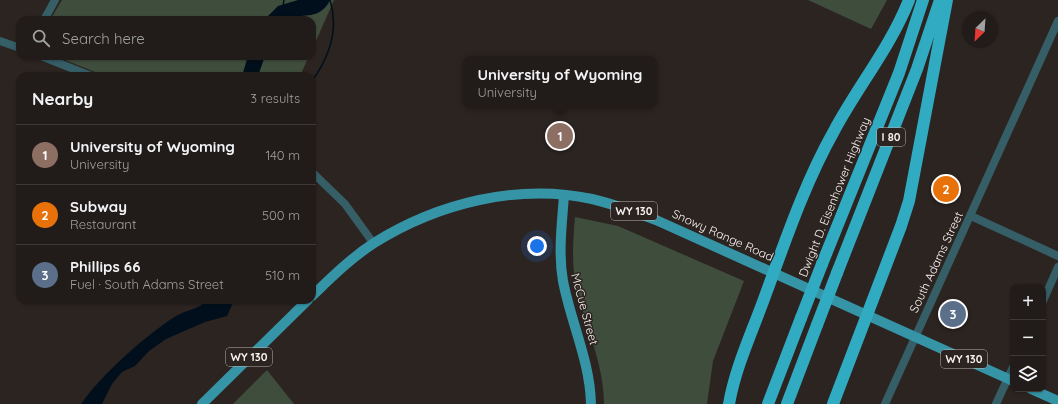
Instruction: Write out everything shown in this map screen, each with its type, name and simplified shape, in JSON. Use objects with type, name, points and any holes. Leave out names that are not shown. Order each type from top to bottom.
[{"type":"highway","points":[[729,404],[738,366],[773,272],[820,158],[834,130],[884,51],[909,0]]},
{"type":"highway","name":"Dwight D. Eisenhower Highway","points":[[768,404],[822,264],[899,73],[923,0]]},
{"type":"highway","name":"I 80","points":[[786,404],[917,69],[940,0]]},
{"type":"highway","points":[[834,404],[909,201],[947,0]]},
{"type":"main road","name":"Snowy Range Road","points":[[316,292],[337,272],[374,244],[411,223],[461,204],[509,195],[564,196],[591,199],[636,212],[773,272],[1010,380]]},
{"type":"main road","name":"McCue Street","points":[[564,196],[561,267],[565,288],[589,377],[592,404]]},
{"type":"main road","name":"WY 130","points":[[202,404],[304,304]]},
{"type":"main road","points":[[1038,392],[1058,401]]},
{"type":"street","points":[[46,16],[53,1]]},
{"type":"street","name":"South Adams Street","points":[[885,404],[1058,21]]},
{"type":"street","points":[[0,41],[16,47]]},
{"type":"street","points":[[51,60],[81,72]]},
{"type":"street","points":[[316,176],[345,204],[374,244]]},
{"type":"street","points":[[971,216],[1058,256]]},
{"type":"street","points":[[1046,294],[1058,267]]},
{"type":"street","points":[[996,404],[1010,380]]},
{"type":"green space","points":[[62,0],[334,0],[316,41],[316,16],[52,16]]},
{"type":"green space","points":[[808,0],[887,0],[871,29]]},
{"type":"green space","points":[[65,60],[307,60],[302,72],[95,72]]},
{"type":"green space","points":[[575,217],[618,226],[744,281],[713,361],[707,404],[604,404],[598,360],[575,281],[573,254]]},
{"type":"green space","points":[[267,370],[294,404],[233,404]]},
{"type":"water","points":[[298,0],[330,0],[324,9],[316,14],[306,16],[268,16],[278,6]]},
{"type":"water","points":[[247,60],[264,60],[259,72],[243,72]]},
{"type":"water","points":[[232,304],[227,316],[205,322],[166,339],[149,351],[135,366],[122,372],[112,384],[102,404],[81,404],[112,368],[151,334],[176,316],[201,305]]},
{"type":"waterway","points":[[283,6],[284,0]]},
{"type":"waterway","points":[[316,75],[328,52],[333,32],[334,21],[330,0]]},
{"type":"place","name":"University of Wyoming","points":[[560,136]]},
{"type":"place","name":"Subway","points":[[946,189]]},
{"type":"place","name":"Phillips 66","points":[[953,314]]}]
